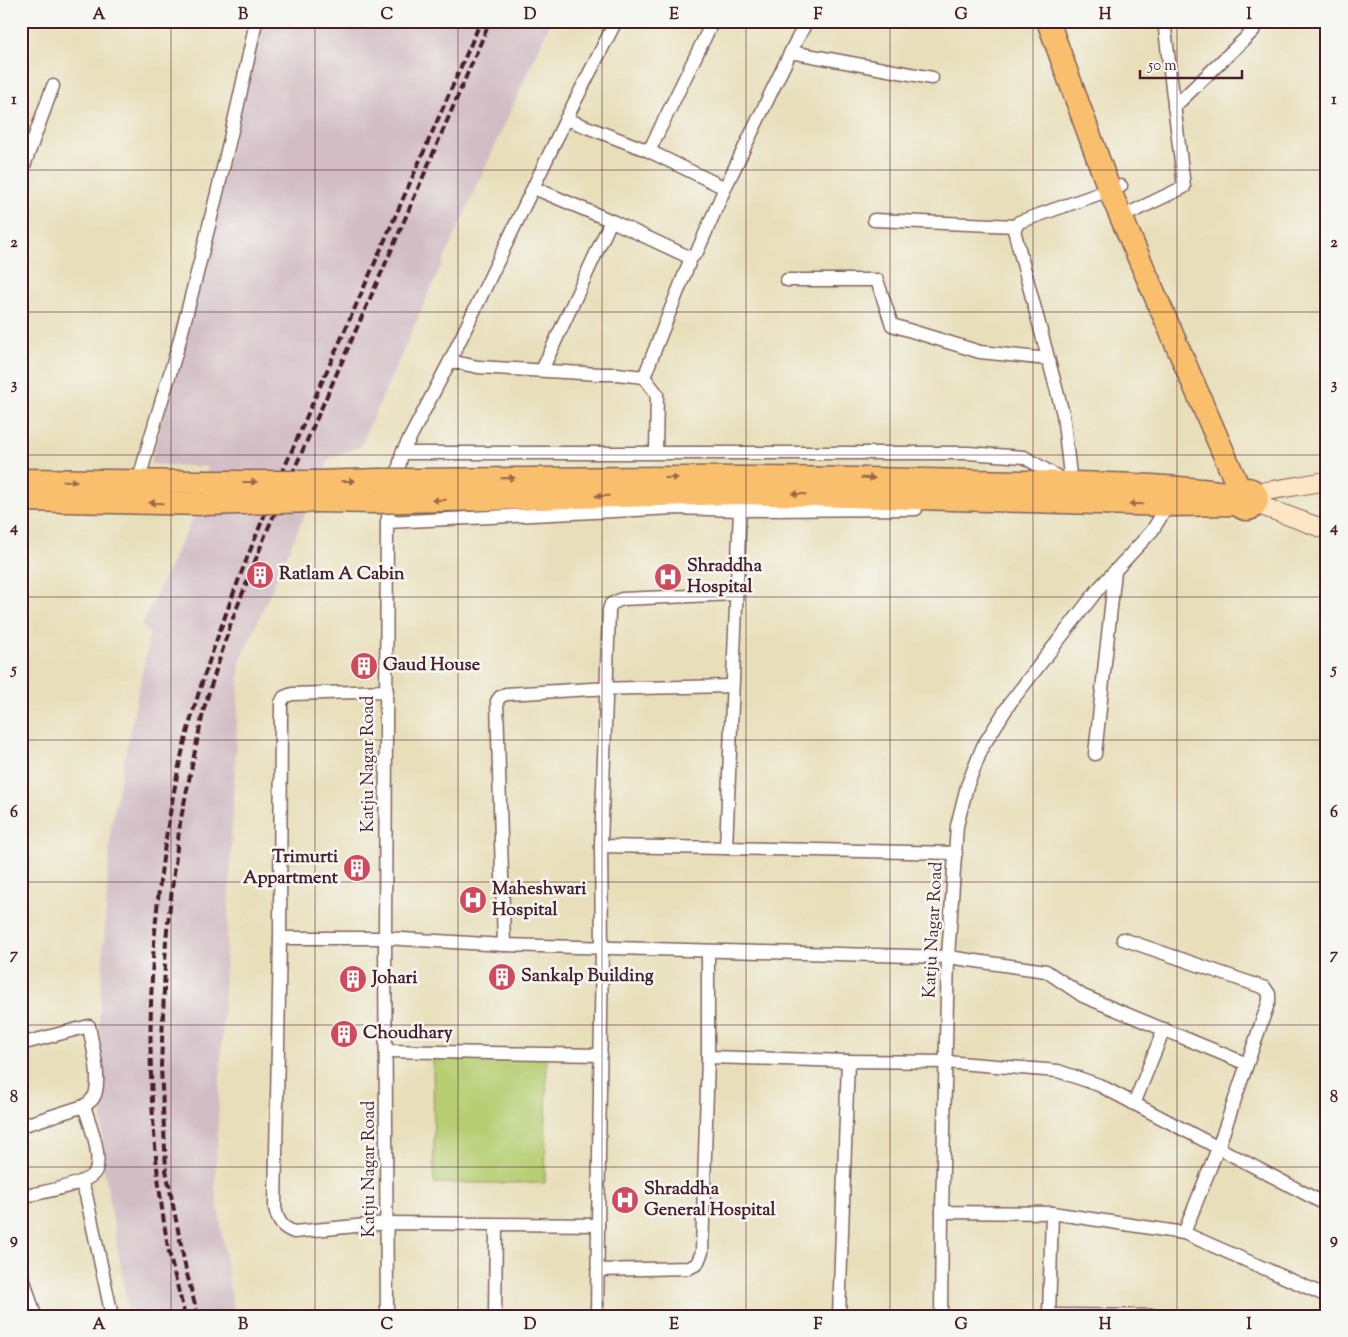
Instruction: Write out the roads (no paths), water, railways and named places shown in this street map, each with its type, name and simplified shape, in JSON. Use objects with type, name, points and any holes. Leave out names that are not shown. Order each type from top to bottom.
[{"type":"highway","points":[[1048,21],[1115,188],[1246,496]]},
{"type":"highway","points":[[1059,21],[1115,188],[1132,212],[1246,496]]},
{"type":"highway","points":[[21,500],[203,493],[316,492],[376,502],[405,491],[519,478],[858,478],[1068,493],[1168,505],[1246,496]]},
{"type":"highway","points":[[21,480],[139,481],[203,493]]},
{"type":"highway","points":[[316,492],[379,480],[405,491]]},
{"type":"highway","points":[[1068,493],[1192,488],[1246,496]]},
{"type":"main road","points":[[1246,496],[1327,481]]},
{"type":"main road","points":[[1246,496],[1327,530]]},
{"type":"street","points":[[139,481],[148,440],[178,345],[215,199],[256,21]]},
{"type":"street","name":"Katju Nagar Road","points":[[388,1316],[385,938],[387,522],[402,454],[450,361],[566,119],[616,21]]},
{"type":"street","points":[[648,151],[713,21]]},
{"type":"street","points":[[644,377],[691,258],[697,252],[725,188],[807,21]]},
{"type":"street","points":[[1132,212],[1184,187],[1164,21]]},
{"type":"street","points":[[1174,107],[1253,31],[1257,21]]},
{"type":"street","points":[[791,52],[932,78]]},
{"type":"street","points":[[21,174],[27,143],[53,86]]},
{"type":"street","points":[[566,119],[648,151],[725,188]]},
{"type":"street","points":[[534,188],[691,258]]},
{"type":"street","points":[[1068,493],[1063,414],[1014,230],[1019,222],[1115,188]]},
{"type":"street","points":[[874,220],[1016,226]]},
{"type":"street","points":[[542,370],[611,221]]},
{"type":"street","points":[[787,280],[877,280],[892,325],[980,352],[1048,359]]},
{"type":"street","points":[[450,361],[478,367],[644,377],[657,394],[656,452]]},
{"type":"street","points":[[402,454],[656,452],[958,453],[1014,456],[1024,457],[1068,493]]},
{"type":"street","points":[[387,522],[676,508],[740,510],[1003,508],[1068,493]]},
{"type":"street","name":"Katju Nagar Road","points":[[941,1316],[948,957],[957,826],[967,786],[983,746],[1010,703],[1098,588],[1152,531],[1168,505]]},
{"type":"street","points":[[726,848],[740,510]]},
{"type":"street","points":[[1095,754],[1115,571]]},
{"type":"street","points":[[597,1316],[602,948],[601,846],[609,610],[611,604],[622,599],[736,594]]},
{"type":"street","points":[[504,945],[497,701],[500,697],[506,694],[605,689],[732,686]]},
{"type":"street","points":[[387,690],[292,694],[284,697],[282,703],[276,1208],[278,1221],[285,1229],[294,1232],[387,1223],[598,1225]]},
{"type":"street","points":[[601,846],[956,853]]},
{"type":"street","points":[[280,938],[385,938],[504,945],[948,957],[1046,971],[1083,996],[1247,1064]]},
{"type":"street","points":[[1123,939],[1265,988],[1269,994],[1270,1001],[1218,1148],[1184,1233]]},
{"type":"street","points":[[598,1270],[689,1268],[697,1264],[702,1252],[708,1056],[708,951]]},
{"type":"street","points":[[21,1044],[89,1026],[97,1077],[96,1092],[92,1100],[84,1106],[21,1126]]},
{"type":"street","points":[[1134,1104],[1164,1029]]},
{"type":"street","points":[[387,1051],[601,1055]]},
{"type":"street","points":[[708,1056],[946,1062],[1058,1072],[1099,1085],[1327,1205]]},
{"type":"street","points":[[839,1316],[848,1061]]},
{"type":"street","points":[[21,1197],[82,1182],[96,1170],[96,1142],[84,1106]]},
{"type":"street","points":[[82,1182],[112,1316]]},
{"type":"street","points":[[942,1212],[1052,1213],[1184,1233],[1327,1296]]},
{"type":"street","points":[[1052,1213],[1049,1315],[1174,1316]]},
{"type":"street","points":[[495,1316],[496,1225]]},
{"type":"street","points":[[21,1271],[35,1316]]},
{"type":"railway","points":[[185,1316],[171,1262],[165,1229],[153,1118],[151,1061],[151,1005],[159,892],[166,836],[181,759],[198,695],[212,653],[260,525],[481,21]]},
{"type":"railway","points":[[198,1316],[186,1270],[166,1170],[161,1067],[166,939],[180,823],[204,708],[231,623],[266,533],[395,242],[490,21]]},
{"type":"place","name":"Ratlam A Cabin","points":[[260,575]]},
{"type":"place","name":"Shraddha Hospital","points":[[668,577]]},
{"type":"place","name":"Gaud House","points":[[364,666]]},
{"type":"place","name":"Trimurti Appartment","points":[[357,868]]},
{"type":"place","name":"Maheshwari Hospital","points":[[473,900]]},
{"type":"place","name":"Sankalp Building","points":[[502,977]]},
{"type":"place","name":"Johari","points":[[353,979]]},
{"type":"place","name":"Choudhary","points":[[344,1034]]},
{"type":"place","name":"Shraddha General Hospital","points":[[625,1200]]}]
